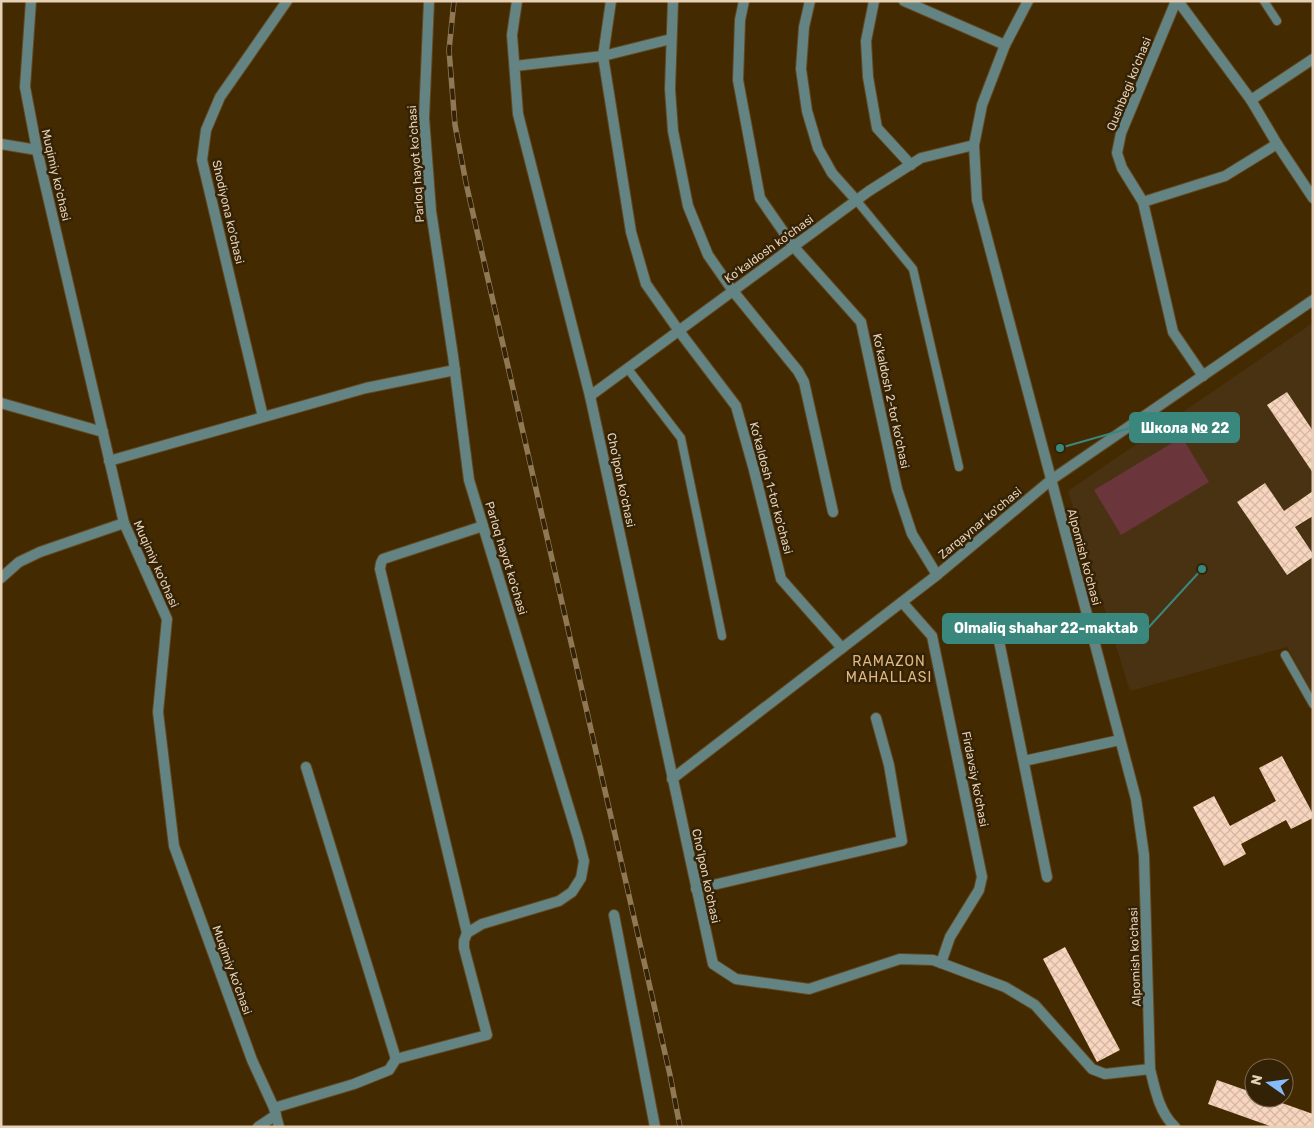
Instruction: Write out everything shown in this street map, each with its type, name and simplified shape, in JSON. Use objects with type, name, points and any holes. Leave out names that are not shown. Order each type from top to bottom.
[{"type":"street","name":"Muqimiy ko'chasi","points":[[30,1],[25,88],[37,150],[124,523],[167,619],[158,712],[174,846],[252,1060],[275,1112],[279,1127]]},
{"type":"street","name":"Shodiyona ko'chasi","points":[[263,418],[202,160],[206,130],[220,96],[287,1]]},
{"type":"street","name":"Parloq hayot ko'chasi","points":[[429,1],[424,118],[431,211],[469,480],[584,860],[581,878],[572,892],[559,901],[482,924],[467,933]]},
{"type":"street","name":"Cho‘lpon ko'chasi","points":[[517,1],[512,35],[518,114],[590,396],[713,964],[736,979],[809,990],[900,959],[933,960],[941,964]]},
{"type":"street","name":"Ko‘kaldosh 1-tor ko'chasi","points":[[610,1],[603,56],[631,232],[646,284],[736,406],[781,579],[842,648]]},
{"type":"street","points":[[673,1],[670,89],[673,131],[688,206],[708,255],[733,291],[798,371],[804,382],[833,512]]},
{"type":"street","name":"Ko‘kaldosh 2-tor ko'chasi","points":[[744,1],[740,20],[738,80],[760,198],[794,247],[861,322],[897,489],[912,534],[937,575]]},
{"type":"street","points":[[810,1],[804,27],[801,69],[806,111],[818,148],[832,173],[857,200]]},
{"type":"street","points":[[874,1],[866,41],[868,78],[877,128],[910,165]]},
{"type":"street","points":[[904,1],[1005,45]]},
{"type":"street","name":"Alpomish ko'chasi","points":[[1028,1],[1005,45],[982,105],[974,145],[977,200],[1136,799],[1144,855],[1150,1069],[1157,1100],[1170,1123],[1175,1127]]},
{"type":"street","name":"Qushbegi ko'chasi","points":[[1177,1],[1251,100],[1277,144],[1313,198]]},
{"type":"street","name":"Qushbegi ko'chasi","points":[[1177,1],[1122,133],[1117,153],[1122,168],[1143,202],[1173,332],[1203,376]]},
{"type":"street","points":[[515,66],[603,56],[671,39]]},
{"type":"street","points":[[1251,100],[1313,59]]},
{"type":"street","points":[[1,144],[37,150]]},
{"type":"street","points":[[1143,202],[1225,176],[1277,144]]},
{"type":"street","name":"Ko‘kaldosh ko'chasi","points":[[590,396],[857,200],[910,165],[921,158],[974,145]]},
{"type":"street","name":"Zarqaynar ko'chasi","points":[[672,778],[937,575],[1051,480],[1313,300]]},
{"type":"street","points":[[110,461],[366,388],[454,370]]},
{"type":"street","points":[[1,403],[103,432]]},
{"type":"street","points":[[1,578],[19,562],[40,552],[124,523]]},
{"type":"street","points":[[258,1127],[275,1112],[389,1070],[396,1060],[487,1035],[464,948],[467,933],[380,569],[383,559],[483,526]]},
{"type":"street","name":"Firdavsiy ko'chasi","points":[[902,602],[932,636],[982,877],[979,890],[950,937],[941,964]]},
{"type":"street","points":[[998,636],[1047,878]]},
{"type":"street","points":[[696,888],[902,841],[889,765],[876,718]]},
{"type":"street","points":[[1024,761],[1120,740]]},
{"type":"street","points":[[306,767],[396,1060]]},
{"type":"street","points":[[614,914],[655,1127]]},
{"type":"street","points":[[941,964],[1006,987],[1035,1005],[1092,1069],[1105,1074],[1150,1069]]},
{"type":"lane","points":[[1264,1],[1277,21]]},
{"type":"lane","points":[[857,200],[913,269],[959,466]]},
{"type":"lane","points":[[628,369],[681,438],[722,636]]},
{"type":"lane","points":[[1286,655],[1313,704]]},
{"type":"shaded area","points":[[1311,324],[1313,326],[1313,694],[1287,647],[1130,691],[1068,491]]},
{"type":"shaded area","points":[[1182,437],[1209,482],[1121,535],[1094,490]]},
{"type":"building","points":[[1287,392],[1313,431],[1313,473],[1267,405]]},
{"type":"building","points":[[1265,483],[1284,511],[1313,491],[1313,516],[1295,527],[1313,554],[1313,557],[1287,575],[1237,502]]},
{"type":"building","points":[[1282,756],[1313,814],[1313,818],[1291,829],[1286,820],[1241,844],[1246,854],[1224,866],[1193,807],[1214,796],[1230,826],[1276,801],[1259,768]]},
{"type":"building","points":[[1065,947],[1120,1050],[1097,1062],[1043,959]]},
{"type":"building","points":[[1217,1080],[1244,1089],[1244,1108],[1294,1107],[1313,1114],[1313,1127],[1273,1127],[1208,1104]]},
{"type":"railway","points":[[454,1],[449,50],[455,125],[466,183],[670,1075],[680,1127]]},
{"type":"place","name":"Школа № 22","points":[[1060,448]]},
{"type":"place","name":"Olmaliq shahar 22-maktab","points":[[1202,569]]},
{"type":"district","name":"RAMAZON MAHALLASI","points":[[889,670]]}]
